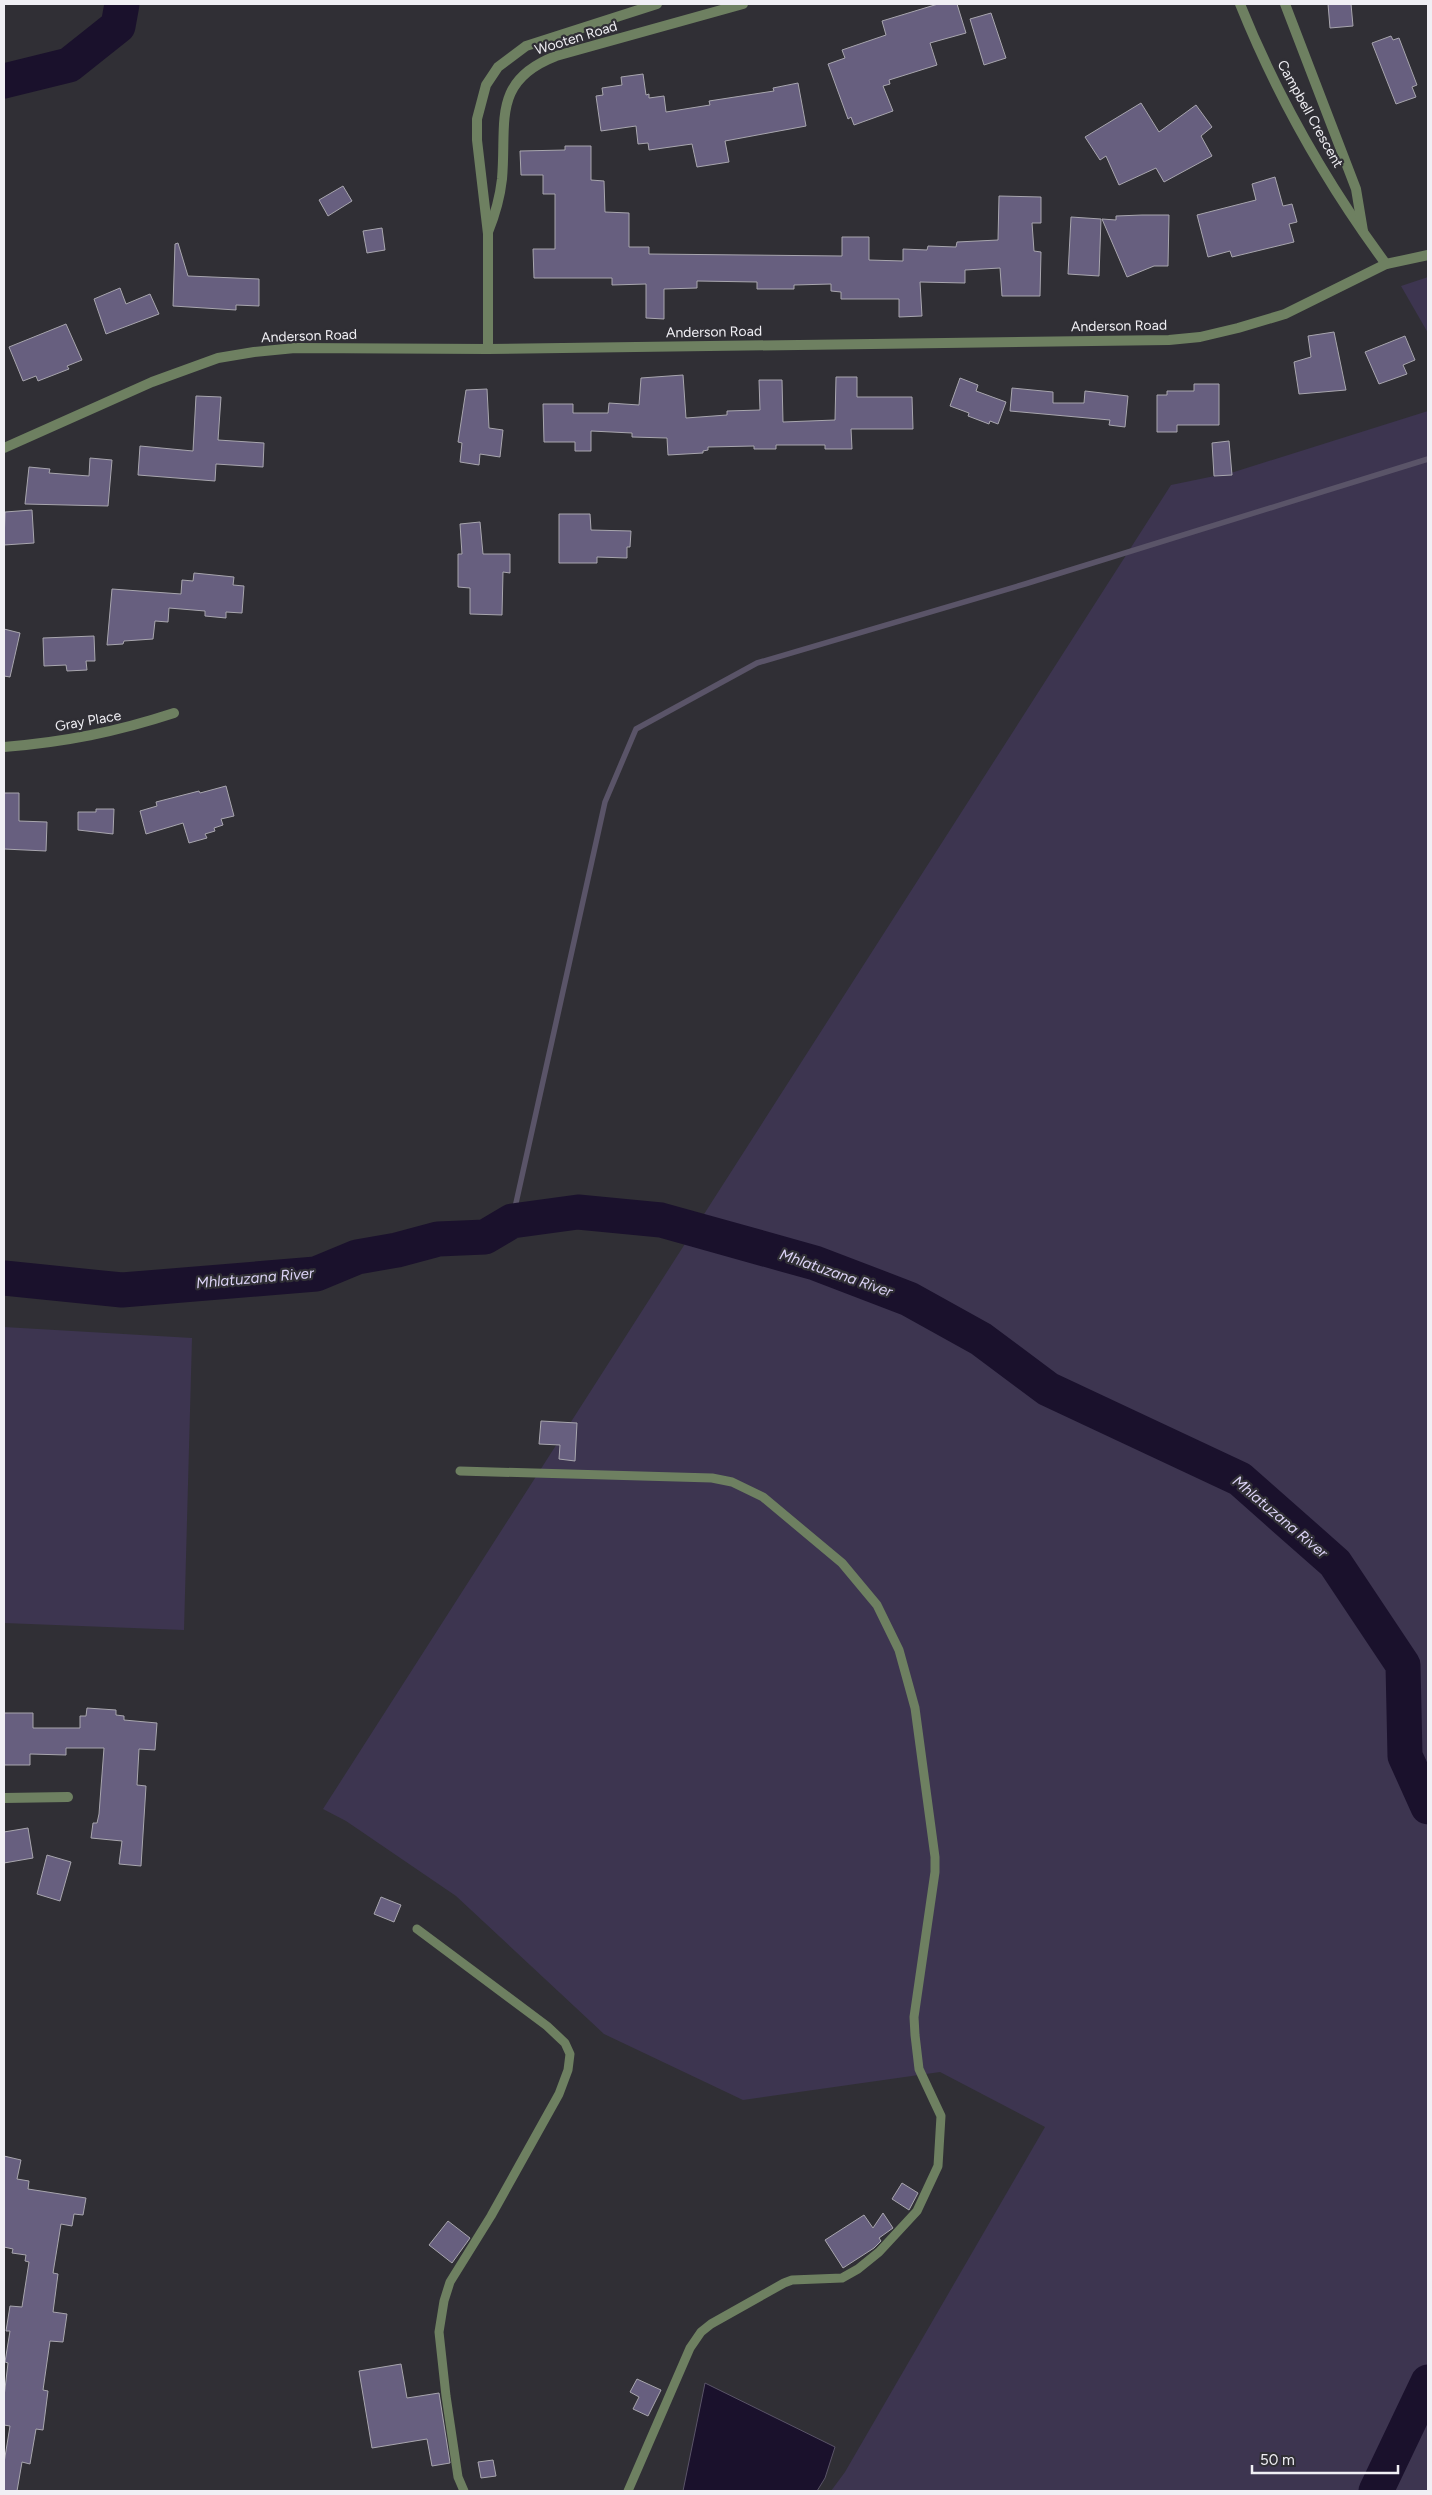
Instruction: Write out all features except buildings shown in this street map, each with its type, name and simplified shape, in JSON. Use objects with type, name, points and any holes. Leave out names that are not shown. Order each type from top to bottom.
[{"type":"street","name":"Wooten Road","points":[[488,349],[488,234],[480,181],[477,119],[486,85],[498,67],[510,56],[541,40],[656,4]]},
{"type":"street","name":"Wooten Road","points":[[488,234],[495,215],[502,179],[505,110],[509,94],[524,73],[535,64],[556,56],[743,4]]},
{"type":"street","name":"Campbell Crescent","points":[[1240,4],[1256,42],[1292,115],[1364,234],[1386,264]]},
{"type":"street","name":"Campbell Crescent","points":[[1286,4],[1356,189],[1364,234]]},
{"type":"street","name":"Anderson Road","points":[[4,448],[152,382],[218,358],[254,352],[295,348],[488,349],[1169,340],[1200,337],[1285,314],[1386,264],[1428,255]]},
{"type":"street","name":"Gray Place","points":[[4,747],[90,737],[125,729],[174,713]]},
{"type":"street","points":[[4,1798],[68,1797]]},
{"type":"lane","points":[[460,1470],[712,1478],[732,1482],[755,1492],[842,1563],[864,1587],[885,1619],[900,1650],[915,1708],[936,1872],[914,2017],[919,2069],[941,2116],[940,2147],[932,2180],[917,2211],[905,2226],[858,2269],[842,2278],[798,2280],[784,2283],[711,2324],[701,2332],[690,2348],[628,2491]]},
{"type":"lane","points":[[417,1930],[547,2026],[565,2043],[570,2054],[568,2070],[559,2094],[491,2216],[462,2260],[450,2282],[444,2300],[439,2332],[456,2463],[464,2491]]},
{"type":"shaded area","points":[[1428,277],[1428,333],[1401,286]]},
{"type":"shaded area","points":[[1428,411],[1428,2491],[831,2491],[845,2472],[1045,2127],[940,2072],[743,2100],[604,2034],[456,1896],[346,1821],[323,1809],[1171,485],[1234,472]]},
{"type":"shaded area","points":[[4,1327],[192,1338],[184,1630],[4,1623]]},
{"type":"shaded area","points":[[705,2383],[835,2447],[825,2478],[817,2491],[683,2491]]},
{"type":"waterway","name":"Mhlatuzana River","points":[[4,81],[69,65],[118,26],[122,4]]},
{"type":"waterway","points":[[512,1221],[605,802],[636,729],[757,663],[1025,584],[1428,459]]},
{"type":"waterway","name":"Mhlatuzana River","points":[[4,1278],[122,1290],[316,1274],[357,1257],[397,1250],[438,1239],[485,1237],[512,1221],[578,1212],[661,1220],[815,1263],[909,1299],[981,1339],[1048,1389],[1240,1479],[1335,1563],[1403,1665],[1405,1756],[1428,1807]]},
{"type":"waterway","name":"Mhlatuzana River","points":[[1376,2491],[1428,2382]]}]
